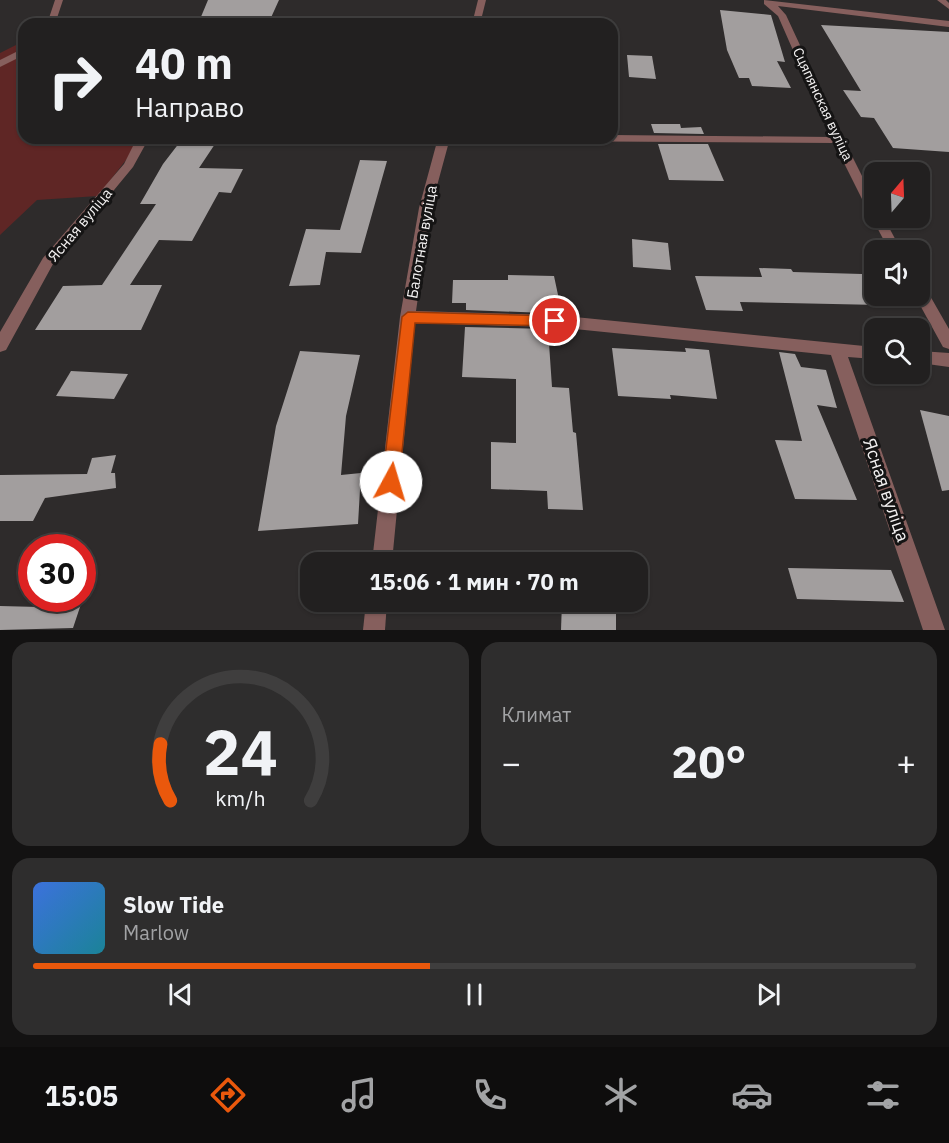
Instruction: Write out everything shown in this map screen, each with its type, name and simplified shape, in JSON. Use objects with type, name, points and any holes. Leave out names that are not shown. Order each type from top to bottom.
[{"type":"street","points":[[53,18],[59,0]]},
{"type":"street","points":[[478,18],[482,0]]},
{"type":"street","points":[[758,0],[949,24]]},
{"type":"street","points":[[941,0],[949,7]]},
{"type":"street","name":"Сцяпянская вуліца","points":[[768,1],[782,15],[838,140],[864,191]]},
{"type":"street","points":[[0,64],[18,54]]},
{"type":"street","points":[[618,139],[838,140]]},
{"type":"street","name":"Ясная вуліца","points":[[0,346],[48,261],[82,224],[129,165],[140,144]]},
{"type":"street","name":"Балотная вуліца","points":[[383,552],[408,317],[425,208],[442,144]]},
{"type":"street","points":[[928,306],[949,343]]},
{"type":"street","points":[[408,317],[555,321],[864,352]]},
{"type":"street","name":"Ясная вуліца","points":[[837,349],[934,630]]},
{"type":"street","points":[[930,358],[949,360]]},
{"type":"street","points":[[374,630],[376,612]]},
{"type":"shaded area","points":[[18,44],[18,144],[138,144],[98,196],[37,200],[0,235],[0,53]]},
{"type":"building","points":[[208,0],[279,0],[271,18],[200,18]]},
{"type":"building","points":[[720,10],[771,15],[785,62],[777,61],[791,88],[752,86],[749,78],[739,78],[727,50]]},
{"type":"building","points":[[821,25],[949,32],[949,152],[893,148],[874,118],[861,117],[843,90],[861,91]]},
{"type":"building","points":[[627,55],[652,56],[656,79],[629,77]]},
{"type":"building","points":[[651,124],[680,124],[681,128],[701,127],[704,134],[654,133]]},
{"type":"building","points":[[178,144],[215,144],[199,168],[243,169],[231,193],[219,192],[192,241],[159,240],[130,285],[162,285],[141,330],[35,330],[63,286],[102,285],[156,204],[140,204],[163,164]]},
{"type":"building","points":[[658,144],[708,144],[724,181],[669,180]]},
{"type":"building","points":[[360,160],[387,161],[361,253],[326,252],[320,285],[289,286],[306,229],[340,230]]},
{"type":"building","points":[[632,239],[668,243],[671,270],[633,267]]},
{"type":"building","points":[[759,268],[791,269],[793,272],[862,274],[864,305],[740,302],[743,311],[706,310],[695,276],[762,277]]},
{"type":"building","points":[[508,275],[554,276],[561,309],[546,309],[546,313],[466,310],[466,303],[452,303],[453,280],[508,280]]},
{"type":"building","points":[[465,327],[548,329],[552,387],[569,388],[573,432],[576,433],[583,510],[548,509],[547,491],[491,489],[491,442],[516,443],[516,379],[462,377]]},
{"type":"building","points":[[612,348],[686,352],[685,348],[709,350],[717,399],[670,395],[671,399],[618,396]]},
{"type":"building","points":[[300,351],[360,355],[346,416],[341,475],[361,473],[358,524],[258,531],[276,426]]},
{"type":"building","points":[[779,352],[795,354],[801,367],[826,370],[837,408],[817,405],[857,500],[795,499],[775,440],[802,441]]},
{"type":"building","points":[[71,371],[128,374],[114,399],[56,396]]},
{"type":"building","points":[[920,410],[949,416],[949,490],[942,491]]},
{"type":"building","points":[[116,455],[111,473],[115,473],[116,488],[45,498],[33,521],[0,521],[0,475],[87,474],[92,458]]},
{"type":"building","points":[[788,568],[891,570],[904,602],[797,599]]},
{"type":"building","points":[[0,606],[18,606],[18,612],[78,612],[73,628],[0,630]]},
{"type":"building","points":[[562,612],[616,612],[616,630],[561,630]]},
{"type":"route","points":[[391,482],[408,317],[555,321]]}]
